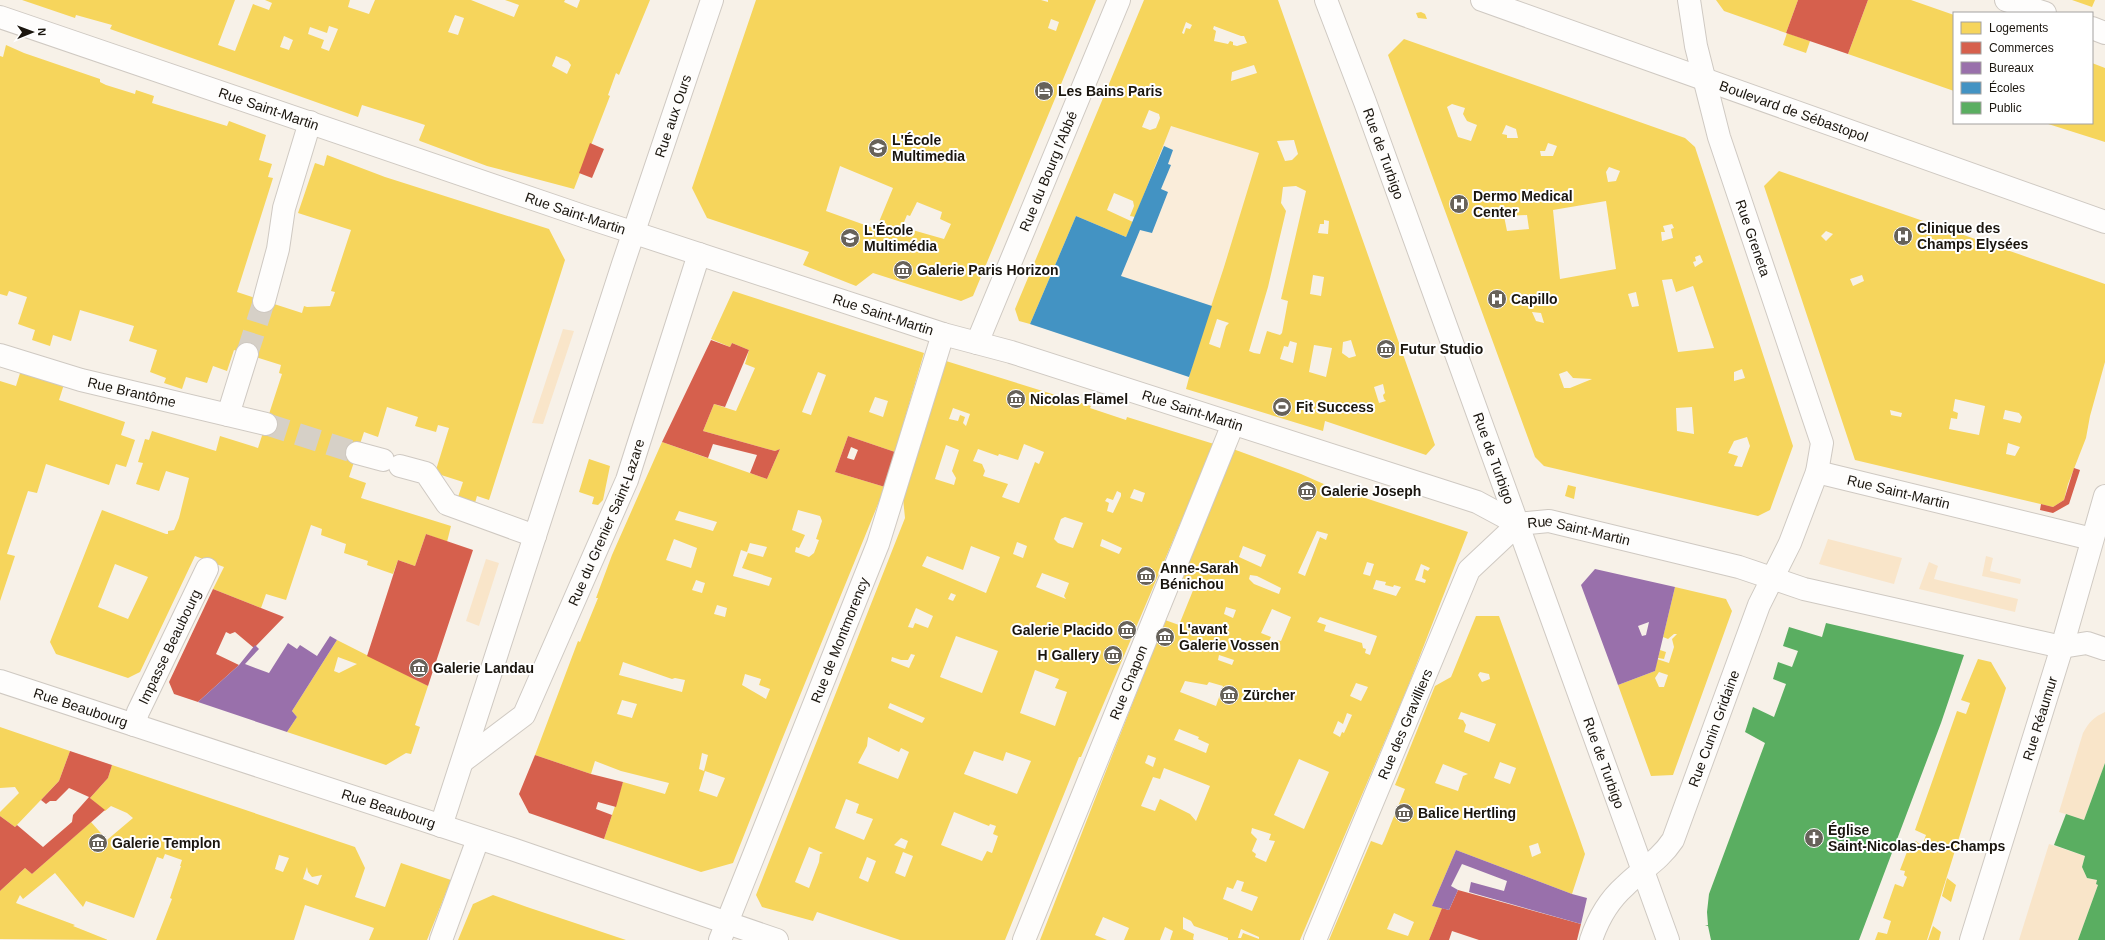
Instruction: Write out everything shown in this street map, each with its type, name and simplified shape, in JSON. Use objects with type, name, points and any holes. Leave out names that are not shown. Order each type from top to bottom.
[{"type":"street","name":"Rue aux Ours","points":[[633,232],[712,0]]},
{"type":"street","name":"Rue du Bourg l'Abbé","points":[[977,343],[1119,0]]},
{"type":"street","name":"Rue de Turbigo","points":[[1326,0],[1365,102],[1668,940]]},
{"type":"street","name":"Boulevard de Sébastopol","points":[[1482,0],[2105,222]]},
{"type":"street","name":"Rue Greneta","points":[[1689,0],[1691,19],[1704,80],[1719,137],[1822,443],[1817,472]]},
{"type":"street","points":[[2006,0],[2042,12]]},
{"type":"street","name":"Rue Saint-Martin","points":[[0,17],[310,122],[490,185],[699,254],[943,334],[1011,352],[1477,502],[1518,524],[1548,521],[1739,567],[1804,589],[2062,647],[2088,643],[2105,649]]},
{"type":"street","points":[[2093,28],[2105,33]]},
{"type":"street","points":[[264,300],[278,249],[284,208],[310,122]]},
{"type":"street","points":[[442,826],[633,232]]},
{"type":"street","name":"Rue du Grenier Saint-Lazare","points":[[463,760],[524,714],[627,480],[699,254]]},
{"type":"street","name":"Rue de Montmorency","points":[[723,931],[878,544],[943,334]]},
{"type":"street","points":[[228,415],[248,354]]},
{"type":"street","name":"Rue Brantôme","points":[[0,355],[81,380],[266,424]]},
{"type":"street","name":"Rue Chapon","points":[[1024,940],[1233,424]]},
{"type":"street","points":[[357,452],[426,473],[447,504],[536,536]]},
{"type":"street","name":"Rue Saint-Martin","points":[[1817,472],[2092,539]]},
{"type":"street","points":[[1773,578],[1790,543],[1817,472]]},
{"type":"street","name":"Rue Réaumur","points":[[1971,940],[2062,647],[2105,496]]},
{"type":"street","name":"Rue des Gravilliers","points":[[1315,940],[1470,570],[1518,524]]},
{"type":"street","name":"Impasse Beaubourg","points":[[134,725],[138,712],[207,569]]},
{"type":"street","name":"Rue Cunin Gridaine","points":[[1591,940],[1598,919],[1624,887],[1663,855],[1673,840],[1759,605],[1773,578]]},
{"type":"street","name":"Rue Beaubourg","points":[[0,681],[478,838],[723,931],[777,940]]},
{"type":"street","points":[[441,940],[478,838]]},
{"type":"shaded area","points":[[1269,124],[1189,377],[1030,324],[1076,216],[1126,237],[1171,126]]},
{"type":"shaded area","points":[[563,329],[574,331],[543,424],[532,423]]},
{"type":"shaded area","points":[[1828,539],[1902,558],[1894,584],[1819,564]]},
{"type":"shaded area","points":[[1986,556],[1993,558],[1990,571],[2021,579],[2020,584],[1982,576]]},
{"type":"shaded area","points":[[486,559],[499,563],[479,626],[466,621]]},
{"type":"shaded area","points":[[1929,562],[1938,566],[1934,579],[2018,599],[2015,612],[1919,589]]},
{"type":"shaded area","points":[[2105,712],[2105,763],[2084,820],[2059,812],[2083,733],[2092,720]]},
{"type":"shaded area","points":[[2049,844],[2085,856],[2082,867],[2087,878],[2097,880],[2096,884],[2098,885],[2078,940],[2019,940]]},
{"type":"building: Logements","points":[[22,0],[235,0],[218,45],[235,51],[253,4],[269,10],[272,3],[265,0],[350,0],[348,7],[369,14],[375,0],[471,0],[514,17],[519,5],[505,0],[565,0],[564,2],[577,8],[580,0],[650,0],[619,75],[616,73],[608,95],[610,96],[574,189],[487,166],[420,141],[419,140],[425,125],[362,105],[358,117],[110,29],[112,25],[76,15],[75,18]],"holes":[[[455,15],[464,18],[458,35],[448,32]],[[329,26],[338,29],[329,51],[321,48],[324,40],[308,34],[310,27],[327,33]],[[284,36],[293,40],[289,50],[280,47]],[[556,56],[568,61],[571,65],[567,74],[552,66]]]},
{"type":"building: Logements","points":[[756,0],[1041,0],[1048,2],[1048,0],[1096,0],[973,296],[961,301],[873,273],[856,286],[803,265],[809,252],[707,218],[692,188]],"holes":[[[1051,19],[1059,22],[1056,31],[1048,28]],[[840,166],[893,188],[876,229],[826,211]],[[917,202],[942,212],[940,219],[951,224],[944,239],[902,227],[907,215],[910,216]]]},
{"type":"building: Logements","points":[[1144,0],[1278,0],[1435,445],[1426,455],[1325,421],[1323,431],[1186,389],[1195,355],[1259,153],[1171,126],[1135,217],[1130,216],[1134,206],[1133,201],[1114,193],[1107,210],[1133,222],[1126,237],[1076,216],[1030,324],[1019,321],[1015,309]],"holes":[[[1186,22],[1192,25],[1190,29],[1186,28],[1184,34],[1182,33]],[[1214,26],[1244,36],[1247,43],[1237,46],[1233,45],[1233,42],[1230,41],[1228,44],[1214,41],[1216,31],[1213,29]],[[1254,65],[1257,73],[1231,81],[1232,72]],[[1149,110],[1159,114],[1160,118],[1156,128],[1150,130],[1142,127]],[[1294,140],[1298,154],[1292,160],[1285,161],[1277,141]],[[1296,186],[1306,191],[1281,299],[1288,301],[1282,333],[1280,335],[1267,331],[1260,354],[1254,353],[1249,351],[1268,287],[1286,211],[1281,203],[1283,187]],[[1324,220],[1329,221],[1328,234],[1318,233],[1320,224],[1324,224]],[[1313,275],[1324,277],[1321,296],[1310,294]],[[1217,319],[1229,323],[1226,326],[1220,348],[1209,344]],[[1351,340],[1356,356],[1349,358],[1342,353],[1343,342]],[[1290,341],[1297,343],[1293,363],[1280,359],[1284,346],[1288,347]],[[1314,345],[1332,348],[1326,377],[1309,372]],[[1383,384],[1385,393],[1383,395],[1386,401],[1379,403],[1374,387]]]},
{"type":"building: Logements","points":[[1716,0],[1798,0],[1786,33],[1724,11]]},
{"type":"building: Logements","points":[[1868,0],[1911,0],[1953,15],[1953,91],[1848,54]]},
{"type":"building: Logements","points":[[2072,0],[2095,0],[2092,7]]},
{"type":"building: Logements","points":[[1421,12],[1425,14],[1427,19],[1418,18],[1416,13]]},
{"type":"building: Logements","points":[[1787,33],[1810,41],[1806,53],[1783,45]]},
{"type":"building: Logements","points":[[1404,39],[1685,138],[1695,147],[1793,446],[1770,510],[1758,516],[1544,466],[1535,457],[1388,55]],"holes":[[[1452,104],[1465,108],[1463,114],[1467,121],[1477,125],[1471,141],[1458,137],[1447,107]],[[1506,125],[1516,129],[1518,138],[1507,138],[1507,135],[1502,134]],[[1548,143],[1557,146],[1553,156],[1541,156],[1540,151],[1545,151]],[[1609,167],[1620,171],[1616,181],[1608,182],[1606,172]],[[1606,201],[1616,269],[1560,279],[1553,210]],[[1527,215],[1529,229],[1507,231],[1504,216]],[[1672,224],[1674,228],[1671,229],[1673,238],[1662,241],[1661,232],[1665,232],[1663,226]],[[1700,255],[1703,262],[1695,267],[1693,262],[1696,261],[1695,257]],[[1672,279],[1676,292],[1693,286],[1714,348],[1678,352],[1662,280]],[[1636,292],[1639,306],[1632,307],[1628,294]],[[1532,312],[1541,313],[1544,323],[1536,321]],[[1742,369],[1745,378],[1734,381],[1734,372]],[[1567,371],[1573,378],[1592,379],[1570,388],[1564,388],[1559,374]],[[1692,407],[1694,434],[1677,431],[1676,408]],[[1747,437],[1750,446],[1742,467],[1734,466],[1738,456],[1728,453],[1734,441]]]},
{"type":"building: Logements","points":[[6,45],[24,53],[100,79],[100,82],[106,85],[135,94],[136,90],[154,96],[152,103],[227,126],[229,121],[266,135],[259,160],[272,164],[268,177],[273,178],[237,292],[302,313],[304,306],[330,306],[335,292],[331,291],[351,230],[298,213],[315,163],[324,166],[327,155],[385,177],[549,229],[565,260],[489,500],[477,496],[475,503],[458,497],[463,482],[435,473],[449,428],[438,425],[436,432],[415,426],[418,417],[387,407],[378,437],[364,432],[349,477],[366,483],[361,498],[451,526],[447,542],[426,534],[415,566],[398,560],[393,574],[367,565],[368,561],[344,553],[346,544],[321,535],[322,529],[311,525],[286,600],[266,594],[261,608],[213,589],[224,567],[195,556],[140,672],[128,678],[56,654],[50,642],[102,510],[166,534],[168,534],[168,531],[174,530],[179,518],[189,478],[166,471],[159,491],[136,484],[143,463],[138,462],[145,439],[149,440],[152,431],[216,451],[220,436],[258,448],[282,374],[279,373],[281,365],[234,350],[227,371],[213,366],[207,383],[186,377],[182,389],[164,383],[166,378],[150,372],[157,350],[129,341],[134,326],[80,310],[71,341],[53,335],[50,346],[32,340],[35,330],[18,324],[27,297],[9,291],[7,296],[0,294],[0,56],[3,57]],"holes":[[[115,564],[148,577],[128,619],[98,607]]]},
{"type":"building: Logements","points":[[2093,63],[2105,68],[2105,142],[2048,124],[2093,124]]},
{"type":"building: Logements","points":[[1779,171],[2105,284],[2105,362],[2090,416],[2086,438],[2068,484],[2064,500],[2053,507],[1855,460],[1764,186]],"holes":[[[1826,231],[1833,234],[1826,241],[1821,236]],[[1862,275],[1864,281],[1853,286],[1850,279]],[[1955,399],[1985,406],[1979,435],[1949,429],[1951,418],[1957,419],[1958,413],[1953,411]],[[1890,410],[1902,413],[1901,417],[1891,415]],[[2005,410],[2019,413],[2022,417],[2020,423],[2003,419]],[[2008,443],[2020,447],[2015,456],[2006,454]]]},
{"type":"building: Logements","points":[[733,291],[924,353],[895,452],[848,436],[835,472],[885,487],[733,863],[701,872],[604,839],[623,782],[665,794],[669,783],[621,771],[595,761],[591,774],[535,755],[578,641],[580,642],[598,598],[596,598],[612,555],[662,442],[767,479],[780,449],[775,451],[703,431],[714,404],[736,411],[755,368],[745,364],[749,350],[732,343],[730,347],[711,339]],"holes":[[[818,372],[826,375],[811,415],[802,412]],[[875,397],[888,401],[883,417],[869,412]],[[798,510],[820,516],[822,521],[816,539],[819,540],[814,553],[809,557],[795,552],[796,547],[799,548],[805,535],[792,530]],[[679,511],[717,522],[713,531],[675,520]],[[674,539],[697,548],[691,568],[666,560]],[[750,543],[767,547],[763,557],[748,553],[742,568],[772,578],[769,586],[733,576],[741,550],[747,552]],[[696,580],[705,583],[702,593],[692,590]],[[717,605],[727,608],[725,617],[714,614]],[[623,662],[672,679],[675,678],[685,680],[682,692],[619,675]],[[745,674],[761,679],[759,685],[770,689],[766,699],[742,685]],[[622,700],[637,704],[632,718],[617,714]],[[702,753],[708,755],[704,771],[699,769]],[[705,771],[725,778],[717,797],[699,791]]]},
{"type":"building: Logements","points":[[946,361],[1091,406],[1090,408],[1126,420],[1127,417],[1214,444],[1081,757],[1079,757],[1005,940],[900,940],[817,912],[813,921],[762,907],[756,895],[905,518],[903,498]],"holes":[[[953,408],[970,414],[966,426],[963,423],[965,417],[960,415],[958,421],[949,419]],[[1024,444],[1044,452],[1039,464],[1035,462],[1019,503],[1002,497],[1008,484],[983,476],[985,471],[982,464],[973,461],[978,449],[998,456],[999,454],[1018,460]],[[946,445],[959,450],[952,471],[956,478],[954,485],[935,479]],[[1134,489],[1145,493],[1142,502],[1130,498]],[[1117,491],[1121,493],[1113,513],[1107,511],[1109,503],[1105,501],[1107,498],[1113,500]],[[1065,517],[1083,523],[1073,548],[1058,543],[1054,539],[1061,519]],[[1102,539],[1122,548],[1119,554],[1100,546]],[[1017,542],[1027,546],[1023,558],[1013,554]],[[971,546],[1000,557],[986,593],[922,566],[927,556],[963,570]],[[1042,573],[1069,583],[1064,596],[1066,599],[1036,587]],[[951,593],[956,595],[953,601],[948,599]],[[916,608],[933,616],[928,628],[915,623],[913,628],[908,627]],[[956,636],[998,651],[982,693],[940,677]],[[911,654],[915,655],[909,668],[891,661],[892,657],[901,660],[908,660]],[[1035,670],[1059,679],[1055,688],[1067,692],[1055,726],[1020,713]],[[890,703],[925,718],[922,723],[888,708]],[[868,737],[899,752],[901,748],[909,752],[898,779],[858,763],[867,746]],[[974,751],[1003,761],[1006,752],[1031,761],[1017,794],[964,774]],[[846,799],[859,804],[856,813],[873,819],[864,840],[835,828]],[[954,812],[989,826],[990,824],[996,826],[993,834],[998,836],[992,853],[987,851],[982,861],[941,845]],[[901,838],[908,841],[905,849],[894,845]],[[809,847],[823,853],[820,854],[819,862],[809,888],[795,882]],[[903,852],[913,856],[905,877],[895,873]],[[867,857],[876,861],[868,882],[859,878]]]},
{"type":"building: Logements","points":[[21,370],[66,378],[59,400],[125,422],[121,435],[135,440],[126,467],[116,464],[109,485],[46,464],[37,493],[28,491],[7,554],[15,556],[0,601],[0,381],[16,386]]},
{"type":"building: Logements","points":[[1233,449],[1301,474],[1326,485],[1468,532],[1407,689],[1300,940],[1228,940],[1228,938],[1194,926],[1191,921],[1183,917],[1183,929],[1194,934],[1194,940],[1170,940],[1173,931],[1165,927],[1160,940],[1124,940],[1129,928],[1103,917],[1095,935],[1107,940],[1040,940],[1165,620],[1179,625],[1196,583],[1182,578]],"holes":[[[1317,531],[1328,534],[1326,540],[1320,537],[1305,576],[1298,573]],[[1243,546],[1266,555],[1261,567],[1239,557]],[[1367,562],[1374,564],[1370,576],[1363,574]],[[1421,564],[1430,568],[1428,571],[1424,569],[1422,578],[1426,580],[1425,583],[1415,580]],[[1250,575],[1257,576],[1281,588],[1279,594],[1254,584],[1249,579]],[[1376,580],[1386,582],[1385,585],[1393,587],[1394,585],[1401,587],[1396,596],[1373,589]],[[1226,607],[1236,610],[1233,618],[1224,614]],[[1272,609],[1291,617],[1281,641],[1277,640],[1274,648],[1267,645],[1271,637],[1261,633]],[[1320,617],[1377,636],[1370,655],[1365,653],[1366,649],[1363,648],[1362,643],[1324,631],[1326,625],[1317,622]],[[1219,655],[1234,660],[1232,665],[1218,660]],[[1185,681],[1207,685],[1209,682],[1223,686],[1216,706],[1180,692]],[[1356,683],[1368,687],[1361,701],[1350,696]],[[1347,713],[1352,715],[1344,733],[1342,732],[1340,737],[1333,733],[1338,721],[1343,724]],[[1179,729],[1199,737],[1198,739],[1209,744],[1206,753],[1174,740]],[[1148,755],[1156,758],[1153,767],[1145,763]],[[1299,759],[1329,772],[1304,829],[1274,815]],[[1164,768],[1210,786],[1196,821],[1190,814],[1160,799],[1155,811],[1141,806],[1153,777],[1160,779]],[[1252,828],[1271,834],[1269,840],[1275,841],[1266,862],[1255,857],[1256,854],[1252,851],[1257,839],[1251,833]],[[1237,880],[1244,882],[1241,891],[1258,897],[1252,911],[1223,899],[1227,887],[1233,889]],[[1241,929],[1259,937],[1259,939],[1243,933],[1241,938],[1238,938]]]},
{"type":"building: Logements","points":[[589,459],[610,466],[603,500],[598,505],[592,504],[594,497],[579,492]]},
{"type":"building: Logements","points":[[1568,485],[1576,487],[1574,499],[1565,496]]},
{"type":"building: Logements","points":[[1675,587],[1726,599],[1732,611],[1673,775],[1651,776],[1618,685],[1655,671],[1657,659],[1669,663],[1674,647],[1672,639],[1677,634],[1674,634],[1668,639],[1663,637]],"holes":[[[1659,672],[1668,675],[1664,687],[1659,687],[1655,678]]]},
{"type":"building: Logements","points":[[1476,616],[1499,616],[1585,854],[1572,894],[1456,850],[1432,906],[1442,908],[1429,940],[1329,940],[1371,841],[1382,845],[1384,841],[1405,789],[1395,785],[1435,686],[1451,677]],"holes":[[[1480,672],[1489,674],[1490,679],[1482,682],[1478,675]],[[1461,712],[1496,724],[1489,742],[1464,732],[1466,725],[1463,720],[1458,719]],[[1500,762],[1516,768],[1510,784],[1494,778]],[[1443,764],[1468,774],[1463,776],[1458,791],[1435,783]],[[1538,843],[1541,853],[1532,857],[1529,846]],[[1394,913],[1414,922],[1408,936],[1387,929]]]},
{"type":"building: Logements","points":[[337,640],[428,686],[415,725],[420,727],[411,754],[406,753],[386,765],[287,732],[297,717],[292,711]],"holes":[[[338,657],[357,664],[339,673],[334,671]]]},
{"type":"building: Logements","points":[[1660,650],[1666,652],[1664,659],[1658,658]]},
{"type":"building: Logements","points":[[1978,659],[1991,662],[2006,688],[1927,940],[1875,940],[1878,932],[1887,934],[1891,921],[1883,918],[1895,884],[1903,887],[1907,877],[1904,875],[1905,871],[1900,870],[1910,844],[1916,841],[1922,846],[1926,835],[1915,830],[1957,711],[1966,714],[1970,703],[1961,700]]},
{"type":"building: Logements","points":[[0,727],[70,751],[59,781],[15,827],[0,816],[0,812],[19,793],[15,787],[0,788]]},
{"type":"building: Logements","points":[[112,765],[355,847],[365,868],[355,897],[385,907],[401,863],[451,880],[427,940],[369,940],[374,928],[305,905],[294,940],[156,940],[172,899],[170,898],[182,860],[165,854],[163,859],[157,857],[134,918],[86,901],[83,907],[55,873],[23,899],[20,895],[16,903],[75,925],[73,926],[108,940],[0,939],[0,891],[25,868],[32,874],[91,822],[107,840],[133,818],[127,813],[111,806],[105,811],[90,798],[108,778]],"holes":[[[279,855],[289,858],[283,872],[275,869]],[[307,867],[308,872],[312,877],[322,875],[318,885],[303,879]]]},
{"type":"building: Logements","points":[[1947,878],[1956,885],[1951,902],[1942,896]]},
{"type":"building: Logements","points":[[493,895],[626,940],[458,940],[473,904]]},
{"type":"building: Logements","points":[[1933,926],[1941,932],[1939,940],[1928,940]]},
{"type":"building: Commerces","points":[[1798,0],[1868,0],[1848,54],[1786,33]]},
{"type":"building: Commerces","points":[[590,143],[604,149],[592,178],[579,173]]},
{"type":"building: Commerces","points":[[711,340],[730,347],[732,343],[749,350],[725,407],[714,404],[703,431],[775,451],[780,449],[767,479],[750,473],[757,455],[713,444],[708,458],[662,442]]},
{"type":"building: Commerces","points":[[848,436],[895,452],[885,487],[835,472]],"holes":[[[851,447],[858,450],[854,460],[847,458]]]},
{"type":"building: Commerces","points":[[2074,468],[2080,470],[2069,504],[2053,513],[2040,510],[2041,504],[2053,507],[2064,500]]},
{"type":"building: Commerces","points":[[426,534],[473,550],[428,686],[367,656],[398,560],[415,566]]},
{"type":"building: Commerces","points":[[213,589],[284,617],[254,648],[235,632],[230,634],[226,632],[216,654],[239,665],[198,702],[174,694],[169,682]]},
{"type":"building: Commerces","points":[[70,751],[112,765],[108,778],[90,798],[105,810],[32,874],[25,868],[0,891],[0,816],[15,827],[17,825],[43,847],[72,822],[73,815],[89,797],[69,788],[56,801],[50,801],[46,804],[41,800],[59,781]]},
{"type":"building: Commerces","points":[[535,755],[591,774],[623,782],[616,807],[598,802],[596,809],[612,815],[604,839],[529,813],[519,794]]},
{"type":"building: Commerces","points":[[1458,890],[1581,924],[1577,940],[1479,940],[1452,931],[1449,940],[1429,940],[1442,908],[1449,910]]},
{"type":"building: Bureaux","points":[[1595,569],[1675,587],[1655,671],[1618,685],[1581,585]],"holes":[[[1649,622],[1646,635],[1642,636],[1638,626]]]},
{"type":"building: Bureaux","points":[[330,636],[337,640],[292,711],[297,717],[287,732],[198,702],[239,665],[255,645],[259,649],[245,664],[269,673],[288,643],[297,649],[300,645],[317,656]]},
{"type":"building: Bureaux","points":[[1456,850],[1572,894],[1587,898],[1581,924],[1469,892],[1471,882],[1504,891],[1507,881],[1462,864],[1451,886],[1458,890],[1449,910],[1432,906]]},
{"type":"building: Écoles","points":[[1164,146],[1173,150],[1168,164],[1171,165],[1161,189],[1168,192],[1152,233],[1140,230],[1121,276],[1212,306],[1189,377],[1030,324],[1076,216],[1126,237]]},
{"type":"building: Public","name":"Église Saint-Nicolas-des-Champs","points":[[1826,623],[1964,655],[1941,723],[1859,940],[1711,940],[1708,926],[1705,925],[1708,925],[1707,912],[1709,894],[1765,743],[1745,732],[1753,707],[1774,717],[1786,684],[1773,679],[1778,662],[1792,667],[1798,651],[1783,646],[1789,627],[1822,637]]},
{"type":"building: Public","points":[[2105,763],[2105,940],[2078,940],[2098,885],[2096,884],[2097,880],[2087,878],[2082,867],[2085,856],[2054,845],[2066,814],[2084,820]]},
{"type":"tunnel","points":[[247,354],[264,301]]},
{"type":"tunnel","points":[[266,424],[357,453]]},
{"type":"place","name":"Les Bains Paris","points":[[1044,91]]},
{"type":"place","name":"L'École Multimedia","points":[[878,148]]},
{"type":"place","name":"Dermo Medical Center","points":[[1459,204]]},
{"type":"place","name":"Clinique des Champs Elysées","points":[[1903,236]]},
{"type":"place","name":"L'École Multimédia","points":[[850,238]]},
{"type":"place","name":"Galerie Paris Horizon","points":[[903,270]]},
{"type":"place","name":"Capillo","points":[[1497,299]]},
{"type":"place","name":"Futur Studio","points":[[1386,349]]},
{"type":"place","name":"Nicolas Flamel","points":[[1016,399]]},
{"type":"place","name":"Fit Success","points":[[1282,407]]},
{"type":"place","name":"Galerie Joseph","points":[[1307,491]]},
{"type":"place","name":"Anne-Sarah Bénichou","points":[[1146,576]]},
{"type":"place","name":"Galerie Placido","points":[[1127,630]]},
{"type":"place","name":"L'avant Galerie Vossen","points":[[1165,637]]},
{"type":"place","name":"H Gallery","points":[[1113,655]]},
{"type":"place","name":"Galerie Landau","points":[[419,668]]},
{"type":"place","name":"Zürcher","points":[[1229,695]]},
{"type":"place","name":"Balice Hertling","points":[[1404,813]]},
{"type":"place","name":"Église Saint-Nicolas-des-Champs","points":[[1814,838]]},
{"type":"place","name":"Galerie Templon","points":[[98,843]]}]
